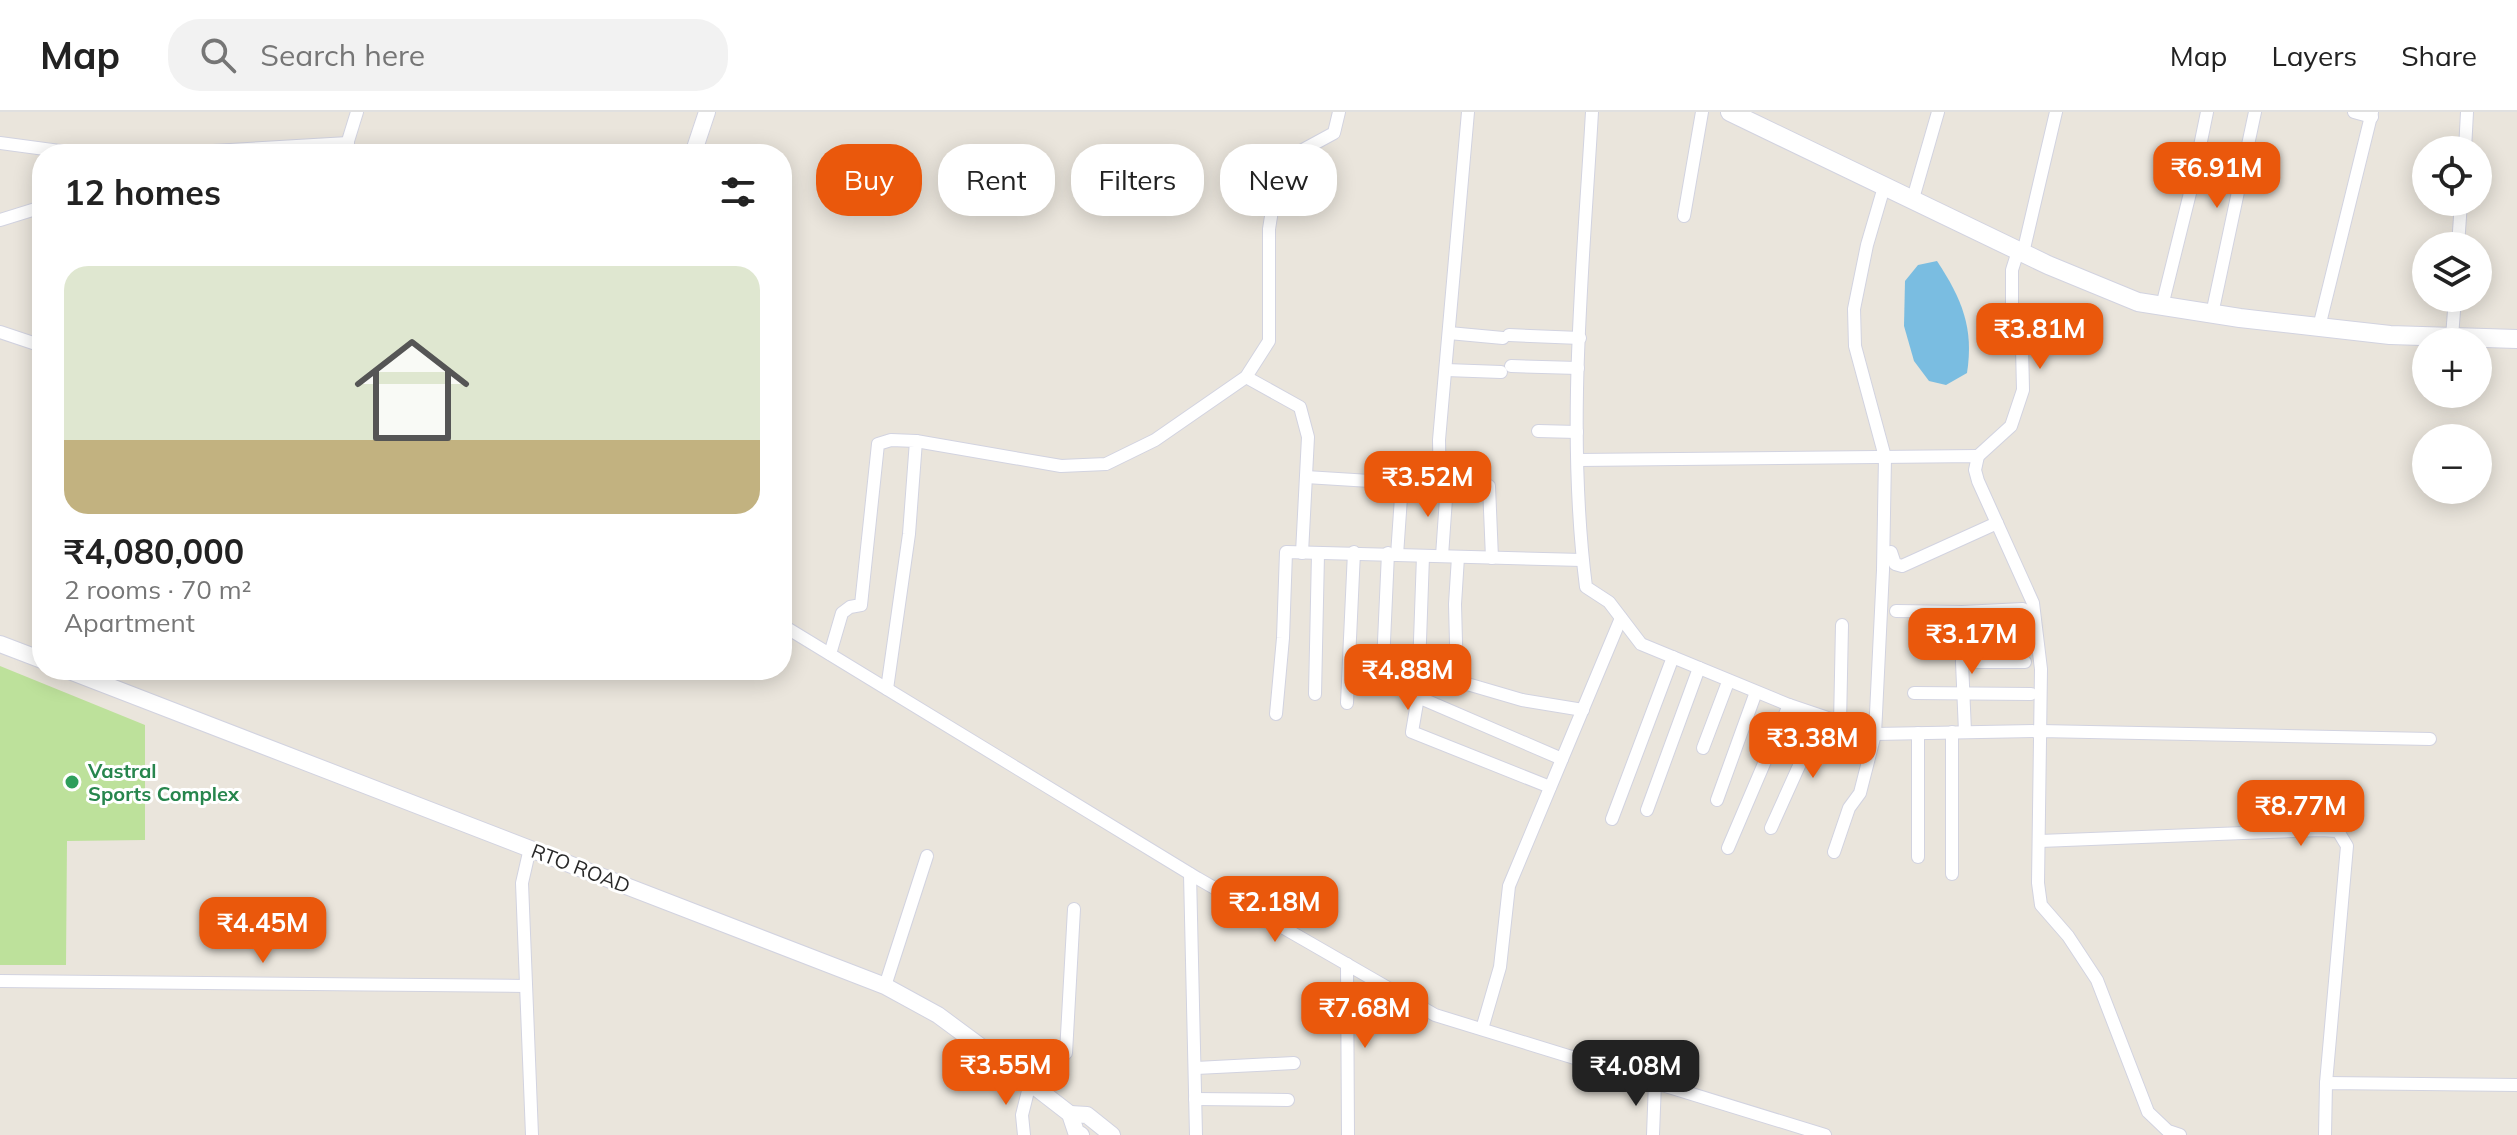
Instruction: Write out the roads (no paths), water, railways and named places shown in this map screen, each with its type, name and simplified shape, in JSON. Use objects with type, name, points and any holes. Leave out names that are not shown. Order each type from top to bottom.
[{"type":"main road","points":[[1730,112],[1912,202],[2138,302],[2212,314],[2412,336]]},
{"type":"main road","points":[[2492,338],[2517,339]]},
{"type":"street","points":[[347,144],[357,112]]},
{"type":"street","points":[[696,144],[707,112]]},
{"type":"street","points":[[830,654],[842,613],[850,607],[861,605],[878,444],[891,440],[916,441],[1061,466],[1106,464],[1155,440],[1246,377],[1269,341],[1269,229],[1278,173],[1299,152],[1334,133],[1339,112]]},
{"type":"street","points":[[1442,556],[1444,484],[1439,440],[1468,112]]},
{"type":"street","points":[[1592,112],[1578,368],[1582,560],[1586,587],[1609,602],[1641,644],[1728,682],[1875,734],[2040,731],[2430,739]]},
{"type":"street","points":[[1684,216],[1702,112]]},
{"type":"street","points":[[1912,202],[1938,112]]},
{"type":"street","points":[[2056,112],[2021,252],[2012,270],[2012,305],[2022,346],[2023,390],[2011,426],[1978,456],[1975,470],[2033,603],[2037,621],[2041,669],[2038,883],[2041,905],[2068,936],[2097,980],[2148,1112],[2168,1131],[2180,1135]]},
{"type":"street","points":[[2162,306],[2207,112]]},
{"type":"street","points":[[2212,314],[2255,112]]},
{"type":"street","points":[[2319,327],[2372,115],[2354,112]]},
{"type":"street","points":[[2466,136],[2467,112]]},
{"type":"street","points":[[0,143],[32,147]]},
{"type":"street","points":[[1834,852],[1849,808],[1860,793],[1875,734],[1885,457],[1855,346],[1854,309],[1867,245],[1884,187]]},
{"type":"street","points":[[0,220],[32,210]]},
{"type":"street","points":[[0,332],[32,343]]},
{"type":"street","points":[[1449,333],[1580,338]]},
{"type":"street","points":[[1446,370],[1578,368]]},
{"type":"street","points":[[1246,377],[1300,407],[1308,437],[1302,553]]},
{"type":"street","points":[[1538,431],[1577,432]]},
{"type":"street","points":[[887,689],[909,534],[916,441]]},
{"type":"street","points":[[1578,460],[1978,456]]},
{"type":"street","points":[[1306,477],[1489,486],[1492,558]]},
{"type":"street","points":[[1382,686],[1392,554],[1402,483]]},
{"type":"street","points":[[1891,552],[1895,564],[1902,566],[1997,523]]},
{"type":"street","points":[[1276,714],[1286,552],[1582,560]]},
{"type":"street","points":[[1347,703],[1354,552]]},
{"type":"street","points":[[1315,694],[1318,554]]},
{"type":"street","points":[[1423,556],[1418,697],[1412,732],[1550,787]]},
{"type":"street","points":[[1458,557],[1455,604],[1457,681],[1522,700],[1583,710]]},
{"type":"street","points":[[1896,611],[2023,609]]},
{"type":"street","points":[[1952,874],[1958,732],[1964,694],[1962,612]]},
{"type":"street","points":[[1482,1029],[1500,967],[1509,886],[1621,618]]},
{"type":"street","points":[[1840,724],[1842,625]]},
{"type":"street","points":[[792,631],[1190,874],[1435,1015],[1825,1135]]},
{"type":"street","points":[[0,644],[32,656]]},
{"type":"street","points":[[1612,819],[1673,657]]},
{"type":"street","points":[[1962,662],[2025,662]]},
{"type":"street","points":[[1647,810],[1699,668]]},
{"type":"street","name":"RTO ROAD","points":[[93,680],[885,986],[938,1015],[1030,1083],[1070,1114],[1076,1132],[1081,1135]]},
{"type":"street","points":[[1703,748],[1728,682]]},
{"type":"street","points":[[1717,800],[1756,692]]},
{"type":"street","points":[[1914,693],[2031,694]]},
{"type":"street","points":[[1418,697],[1562,759]]},
{"type":"street","points":[[1728,848],[1789,705]]},
{"type":"street","points":[[1771,828],[1821,717]]},
{"type":"street","points":[[1918,733],[1918,857]]},
{"type":"street","points":[[2040,841],[2338,831],[2347,846],[2326,1083],[2325,1135]]},
{"type":"street","points":[[530,848],[522,883],[532,1135]]},
{"type":"street","points":[[885,986],[927,856]]},
{"type":"street","points":[[1190,874],[1196,1135]]},
{"type":"street","points":[[1024,1135],[1022,1115],[1030,1083],[1066,1053],[1074,909]]},
{"type":"street","points":[[1347,964],[1348,1135]]},
{"type":"street","points":[[0,981],[526,986]]},
{"type":"street","points":[[1196,1068],[1294,1063]]},
{"type":"street","points":[[1653,1135],[1655,1082]]},
{"type":"street","points":[[2326,1083],[2517,1085]]},
{"type":"street","points":[[1195,1099],[1288,1100]]},
{"type":"street","name":"RTO ROAD","points":[[1070,1114],[1087,1115],[1112,1135]]},
{"type":"water","points":[[1937,261],[1959,301],[1969,342],[1967,373],[1946,385],[1929,381],[1914,361],[1904,326],[1905,281],[1918,265]]},
{"type":"place","name":"Vastral Sports Complex","points":[[72,782]]}]
